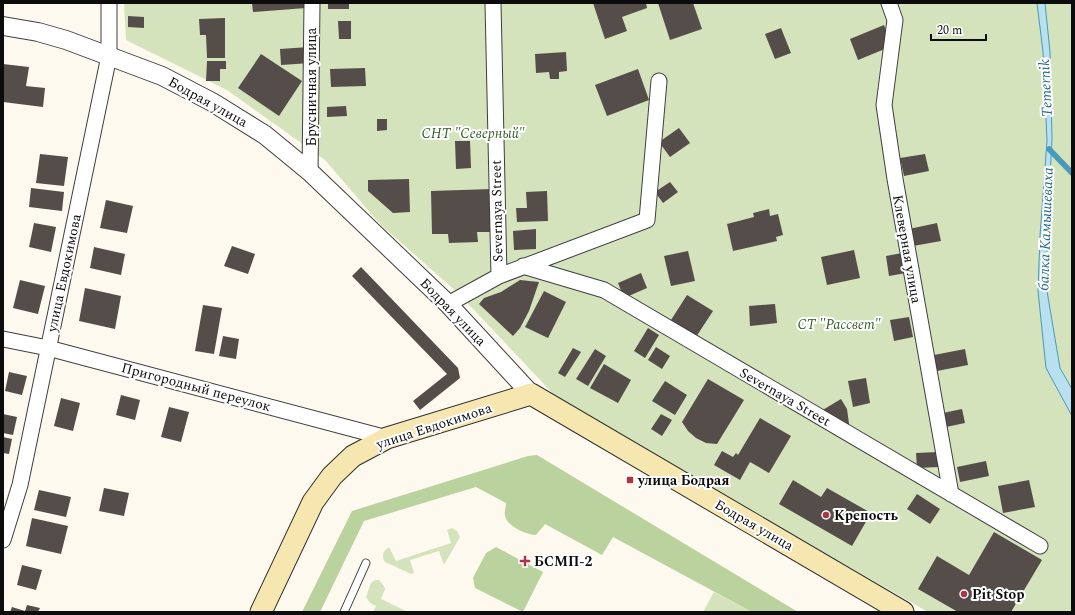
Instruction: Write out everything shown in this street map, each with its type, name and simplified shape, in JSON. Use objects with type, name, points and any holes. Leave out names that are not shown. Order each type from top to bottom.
[{"type":"main road","name":"улица Евдокимова","points":[[261,612],[313,502],[332,476],[353,456],[388,438],[532,394]]},
{"type":"main road","name":"Бодрая улица","points":[[532,394],[903,612]]},
{"type":"street","name":"улица Евдокимова","points":[[3,540],[20,484],[109,56],[109,3]]},
{"type":"street","name":"Брусничная улица","points":[[310,172],[312,3]]},
{"type":"street","name":"Severnaya Street","points":[[493,3],[499,276]]},
{"type":"street","name":"Клеверная улица","points":[[889,3],[895,20],[884,105],[894,173],[951,494]]},
{"type":"street","name":"Бодрая улица","points":[[3,26],[38,32],[66,40],[162,76],[212,102],[265,135],[310,172],[448,304],[532,394]]},
{"type":"street","name":"Severnaya Street","points":[[448,304],[499,276],[647,220],[659,81]]},
{"type":"street","name":"Severnaya Street","points":[[523,266],[604,290],[1040,546]]},
{"type":"street","name":"Пригородный переулок","points":[[3,339],[48,348],[388,438]]},
{"type":"lane","points":[[344,612],[366,563]]},
{"type":"green space","name":"СТ \"Рассвет\"","points":[[124,3],[1072,3],[1072,612],[928,612],[559,400],[458,293],[380,224],[325,160],[227,90],[126,40]]},
{"type":"green space","points":[[537,455],[798,612],[752,612],[613,537],[602,555],[545,524],[536,535],[523,532],[507,520],[505,514],[506,503],[476,487],[364,521],[320,612],[302,612],[352,511],[528,456]]},
{"type":"green space","points":[[452,528],[457,531],[460,537],[444,565],[439,551],[410,560],[414,573],[411,574],[385,562],[383,558],[385,550],[389,547],[396,561],[451,543],[447,530]]},
{"type":"green space","points":[[496,547],[543,572],[523,612],[475,588],[473,578],[486,553]]},
{"type":"green space","points":[[375,580],[379,580],[385,589],[381,599],[408,612],[373,612],[376,606],[370,603],[366,597],[371,583]]},
{"type":"green space","points":[[714,592],[752,612],[703,612]]},
{"type":"water","points":[[1037,3],[1045,3],[1050,52],[1052,139],[1047,237],[1047,291],[1060,368],[1072,389],[1072,416],[1046,368],[1038,291],[1040,236],[1047,141],[1043,52]]},
{"type":"building","points":[[252,3],[306,3],[306,8],[253,12]]},
{"type":"building","points":[[328,3],[349,3],[349,9],[328,9]]},
{"type":"building","points":[[593,3],[646,3],[647,8],[622,17],[627,31],[605,39]]},
{"type":"building","points":[[658,3],[693,3],[702,29],[670,40]]},
{"type":"building","points":[[128,16],[144,17],[144,28],[128,27]]},
{"type":"building","points":[[225,18],[225,58],[207,58],[206,35],[200,35],[199,19]]},
{"type":"building","points":[[338,21],[351,21],[351,39],[339,39]]},
{"type":"building","points":[[884,25],[892,46],[858,60],[850,39]]},
{"type":"building","points":[[781,28],[791,53],[775,59],[765,34]]},
{"type":"building","points":[[309,47],[310,63],[281,65],[280,49]]},
{"type":"building","points":[[566,52],[567,71],[559,72],[559,79],[550,79],[549,72],[536,73],[535,54]]},
{"type":"building","points":[[261,54],[302,81],[279,116],[238,88]]},
{"type":"building","points":[[207,61],[226,61],[226,69],[220,69],[220,81],[206,81]]},
{"type":"building","points":[[3,64],[29,67],[26,86],[45,88],[43,107],[3,102]]},
{"type":"building","points":[[365,68],[366,86],[331,87],[330,69]]},
{"type":"building","points":[[638,69],[649,100],[607,116],[595,85]]},
{"type":"building","points":[[346,106],[347,116],[327,117],[327,107]]},
{"type":"building","points":[[377,119],[387,119],[387,130],[377,131]]},
{"type":"building","points":[[679,128],[690,143],[670,157],[659,142]]},
{"type":"building","points":[[455,141],[470,141],[471,168],[456,169]]},
{"type":"building","points":[[40,154],[68,157],[64,186],[36,183]]},
{"type":"building","points":[[925,154],[929,171],[904,176],[900,158]]},
{"type":"building","points":[[409,179],[410,212],[393,213],[368,191],[368,180]]},
{"type":"building","points":[[670,182],[678,192],[663,203],[655,192]]},
{"type":"building","points":[[31,188],[64,192],[62,211],[29,207]]},
{"type":"building","points":[[492,189],[493,232],[477,232],[478,242],[449,243],[448,234],[432,234],[431,191]]},
{"type":"building","points":[[547,191],[548,221],[517,222],[516,208],[527,208],[526,192]]},
{"type":"building","points":[[106,200],[133,206],[127,233],[100,228]]},
{"type":"building","points":[[769,209],[770,216],[778,214],[783,235],[776,237],[777,241],[733,251],[727,224],[754,217],[753,213]]},
{"type":"building","points":[[34,223],[56,227],[51,252],[29,247]]},
{"type":"building","points":[[937,223],[941,241],[913,246],[909,229]]},
{"type":"building","points":[[536,229],[536,249],[514,250],[513,231]]},
{"type":"building","points":[[232,246],[255,254],[248,274],[224,266]]},
{"type":"building","points":[[94,247],[125,254],[121,275],[90,268]]},
{"type":"building","points":[[854,250],[860,278],[827,285],[821,257]]},
{"type":"building","points":[[688,251],[695,281],[671,286],[664,256]]},
{"type":"building","points":[[902,253],[906,273],[889,276],[886,256]]},
{"type":"building","points":[[361,267],[458,368],[460,378],[420,410],[413,401],[447,374],[352,276]]},
{"type":"building","points":[[641,273],[647,288],[624,298],[618,283]]},
{"type":"building","points":[[20,280],[45,286],[38,314],[13,308]]},
{"type":"building","points":[[520,280],[539,282],[529,311],[520,328],[513,336],[479,304],[484,298],[501,292]]},
{"type":"building","points":[[85,288],[121,296],[115,329],[79,321]]},
{"type":"building","points":[[544,291],[566,302],[548,338],[525,327]]},
{"type":"building","points":[[687,295],[713,311],[696,337],[671,320]]},
{"type":"building","points":[[775,304],[777,323],[750,326],[749,306]]},
{"type":"building","points":[[203,305],[222,308],[214,354],[195,351]]},
{"type":"building","points":[[909,317],[913,337],[894,341],[890,320]]},
{"type":"building","points":[[648,328],[659,335],[645,358],[634,351]]},
{"type":"building","points":[[223,336],[239,339],[236,359],[219,356]]},
{"type":"building","points":[[656,347],[670,356],[662,369],[648,360]]},
{"type":"building","points":[[573,348],[581,352],[565,377],[558,373]]},
{"type":"building","points":[[595,349],[606,356],[588,386],[576,379]]},
{"type":"building","points":[[965,349],[968,365],[937,371],[934,355]]},
{"type":"building","points":[[604,364],[631,380],[618,403],[590,388]]},
{"type":"building","points":[[9,372],[27,376],[22,395],[5,391]]},
{"type":"building","points":[[866,378],[870,403],[853,407],[848,381]]},
{"type":"building","points":[[708,379],[744,400],[717,444],[706,443],[696,438],[688,431],[682,422]]},
{"type":"building","points":[[665,381],[687,395],[675,415],[652,401]]},
{"type":"building","points":[[121,395],[140,400],[135,420],[116,415]]},
{"type":"building","points":[[61,398],[80,403],[73,431],[54,426]]},
{"type":"building","points":[[841,399],[847,409],[850,431],[821,411]]},
{"type":"building","points":[[169,407],[189,412],[181,442],[161,437]]},
{"type":"building","points":[[962,409],[965,423],[946,427],[943,413]]},
{"type":"building","points":[[3,414],[17,417],[13,435],[3,433]]},
{"type":"building","points":[[661,414],[672,420],[662,436],[651,429]]},
{"type":"building","points":[[760,418],[791,436],[769,473],[750,462],[740,480],[714,465],[722,451],[733,457],[736,453],[738,455]]},
{"type":"building","points":[[3,437],[12,439],[9,454],[3,453]]},
{"type":"building","points":[[938,452],[939,467],[917,468],[916,453]]},
{"type":"building","points":[[986,461],[989,476],[960,482],[957,467]]},
{"type":"building","points":[[793,480],[821,497],[827,488],[871,513],[852,546],[779,504]]},
{"type":"building","points":[[1029,480],[1035,507],[1003,513],[998,486]]},
{"type":"building","points":[[104,488],[129,493],[124,516],[99,511]]},
{"type":"building","points":[[39,490],[71,497],[66,517],[34,510]]},
{"type":"building","points":[[917,494],[940,509],[930,524],[907,509]]},
{"type":"building","points":[[32,518],[68,526],[61,554],[26,546]]},
{"type":"building","points":[[994,532],[1042,560],[1011,612],[958,612],[918,589],[937,556],[969,575]]},
{"type":"building","points":[[22,565],[42,570],[36,590],[17,585]]},
{"type":"building","points":[[27,605],[40,608],[38,612],[10,612],[12,607],[25,611]]},
{"type":"waterway","name":"балка Камышеваха","points":[[1049,149],[1072,173]]},
{"type":"place","name":"улица Бодрая","points":[[630,480]]},
{"type":"place","name":"Крепость","points":[[826,515]]},
{"type":"place","name":"БСМП-2","points":[[525,561]]},
{"type":"place","name":"Pit Stop","points":[[964,594]]},
{"type":"water label","name":"Temernik","points":[[1046,88]]},
{"type":"park label","name":"СНТ \"Северный\"","points":[[473,133]]}]
